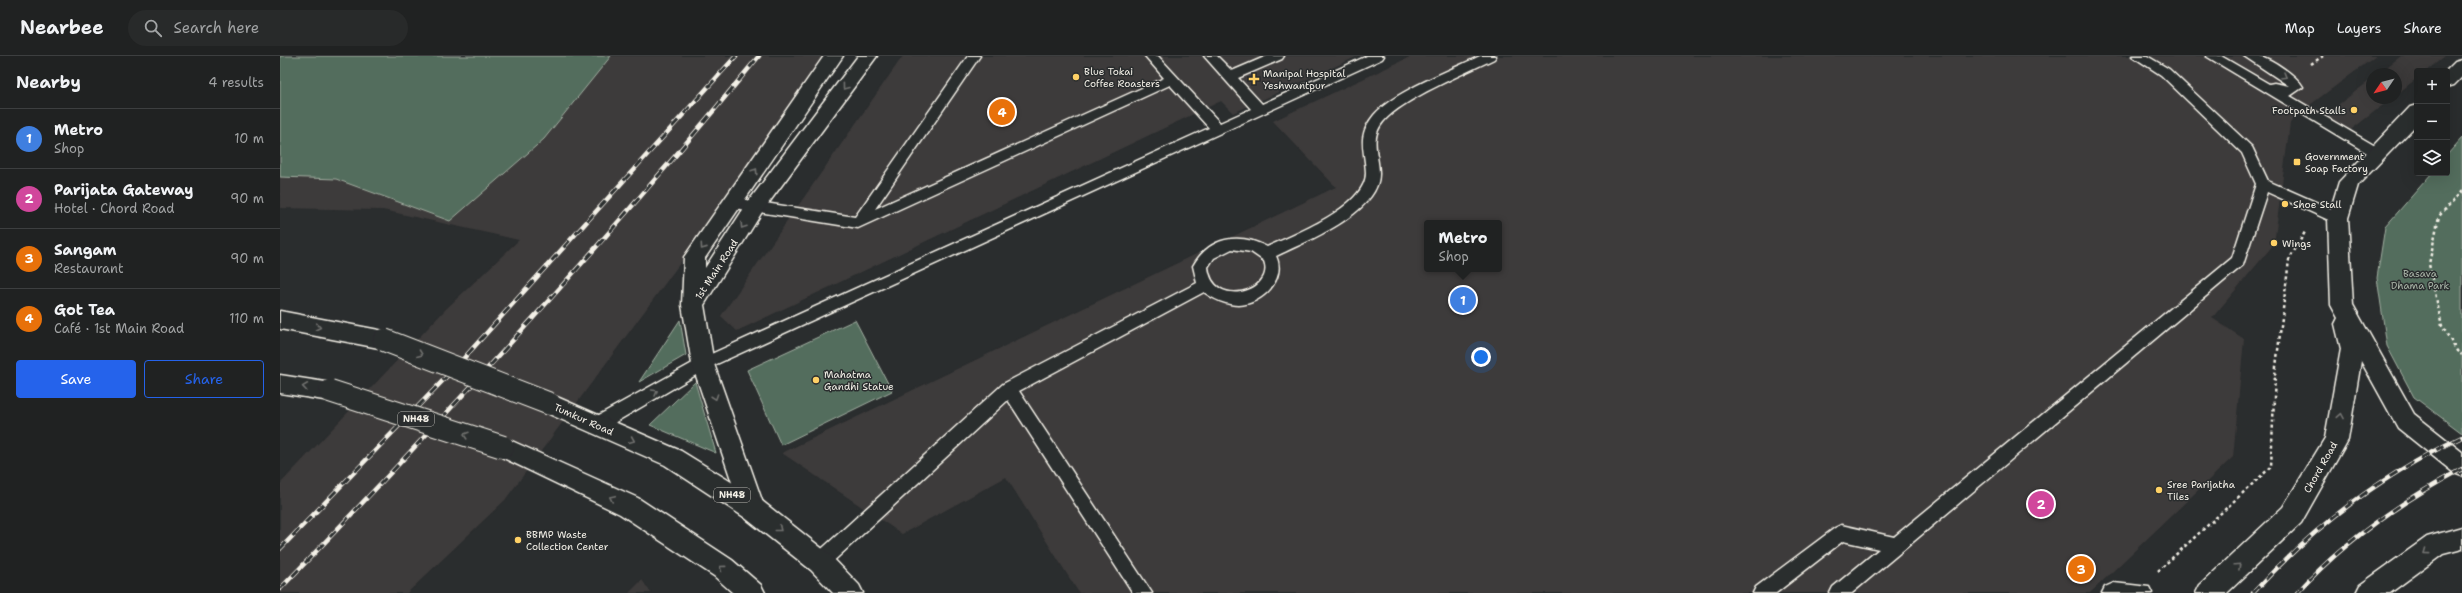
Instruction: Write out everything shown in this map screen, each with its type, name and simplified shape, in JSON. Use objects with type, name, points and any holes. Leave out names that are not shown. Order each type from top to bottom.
[{"type":"main road","name":"1st Main Road","points":[[693,305],[696,258],[834,56]]},
{"type":"main road","name":"1st Main Road","points":[[693,305],[755,207],[868,56]]},
{"type":"main road","points":[[2450,78],[2462,66]]},
{"type":"main road","name":"Chord Road","points":[[2210,593],[2292,515],[2336,440],[2352,349],[2342,305],[2338,218],[2349,182],[2414,115]]},
{"type":"main road","points":[[693,305],[703,364],[753,509]]},
{"type":"main road","points":[[2342,305],[2406,421],[2462,466]]},
{"type":"main road","name":"Tumkur Road","points":[[280,320],[384,340],[550,404],[673,458],[753,509],[820,562],[850,593]]},
{"type":"main road","name":"NH48","points":[[280,384],[330,391],[503,447],[629,506],[723,568],[752,593]]},
{"type":"main road","points":[[2369,593],[2436,545],[2462,538]]},
{"type":"lane","points":[[858,223],[974,56]]},
{"type":"lane","points":[[1151,56],[1218,129]]},
{"type":"lane","points":[[1210,56],[1260,110]]},
{"type":"lane","points":[[1230,77],[1278,56]]},
{"type":"lane","points":[[596,425],[703,364],[1378,56]]},
{"type":"lane","points":[[1267,254],[1349,211],[1365,195],[1373,176],[1368,143],[1370,132],[1384,111],[1396,103],[1490,56]]},
{"type":"lane","points":[[2138,56],[2165,72],[2247,150],[2263,184],[2338,218]]},
{"type":"lane","points":[[2212,56],[2377,153]]},
{"type":"lane","points":[[2221,56],[2284,92],[2295,91],[2297,87],[2290,79],[2250,56]]},
{"type":"lane","points":[[733,203],[858,223],[1172,79]]},
{"type":"lane","points":[[1839,593],[2238,260],[2263,184]]},
{"type":"lane","points":[[1230,243],[1244,243],[1258,247],[1267,254],[1272,265],[1272,276],[1266,285],[1256,293],[1244,298],[1230,298],[1218,295],[1205,285],[1202,279],[1201,267],[1206,256],[1216,248],[1230,243]]},
{"type":"lane","points":[[820,562],[1009,388],[1205,285]]},
{"type":"lane","points":[[1009,388],[1143,593]]},
{"type":"lane","points":[[1762,593],[1841,533],[1896,545]]},
{"type":"lane","points":[[2111,593],[2114,591],[2143,593]]},
{"type":"path","points":[[2462,191],[2439,216],[2429,264],[2442,326],[2457,351],[2462,355]]},
{"type":"path","points":[[2157,572],[2271,467],[2275,376],[2289,260]]},
{"type":"shaded area","points":[[280,56],[833,56],[505,500],[407,593],[280,593],[280,484],[446,309],[519,240],[383,210],[280,208]]},
{"type":"shaded area","points":[[903,56],[1358,56],[1233,113],[1221,101],[737,331],[721,316]]},
{"type":"shaded area","points":[[1412,56],[2376,56],[2303,110],[2290,123],[2274,244],[2212,318],[2244,339],[2233,457],[2090,593],[1079,593],[1006,477],[902,534],[782,453],[1336,187],[1273,121]]},
{"type":"shaded area","points":[[2401,56],[2445,56],[2430,68],[2414,68],[2414,80],[2402,90],[2402,68],[2386,68]]},
{"type":"shaded area","name":"Footpath Stalls","points":[[2366,84],[2366,104],[2384,104],[2343,136],[2317,121]]},
{"type":"shaded area","points":[[642,580],[651,593],[629,593]]},
{"type":"green space","points":[[280,56],[611,56],[544,139],[450,221],[336,179],[280,177]]},
{"type":"green space","name":"Basava Dhama Park","points":[[2462,138],[2462,433],[2414,397],[2387,346],[2377,278],[2385,227],[2429,176],[2450,176],[2450,152]]},
{"type":"green space","points":[[680,320],[686,355],[639,382]]},
{"type":"green space","points":[[855,320],[892,391],[781,445],[747,370]]},
{"type":"green space","points":[[695,382],[716,453],[650,425]]},
{"type":"railway","points":[[280,549],[455,368],[736,56]]},
{"type":"railway","points":[[280,589],[404,459],[525,327],[702,125],[759,56]]},
{"type":"railway","points":[[2253,593],[2300,546],[2350,504],[2404,468],[2462,437]]},
{"type":"railway","points":[[2297,593],[2334,556],[2374,524],[2417,495],[2462,469]]},
{"type":"place","name":"Blue Tokai Coffee Roasters","points":[[1076,77]]},
{"type":"place","name":"Manipal Hospital Yeshwantpur","points":[[1254,79]]},
{"type":"place","name":"Footpath Stalls","points":[[2354,110]]},
{"type":"place","name":"Got Tea","points":[[1002,112]]},
{"type":"place","name":"Government Soap Factory","points":[[2297,162]]},
{"type":"place","name":"Shoe Stall","points":[[2285,204]]},
{"type":"place","name":"Wings","points":[[2274,243]]},
{"type":"place","name":"Metro","points":[[1463,300]]},
{"type":"place","name":"Mahatma Gandhi Statue","points":[[816,380]]},
{"type":"place","name":"Sree Parijatha Tiles","points":[[2159,490]]},
{"type":"place","name":"Parijata Gateway","points":[[2041,504]]},
{"type":"place","name":"BBMP Waste Collection Center","points":[[518,540]]},
{"type":"place","name":"Sangam","points":[[2081,569]]}]
